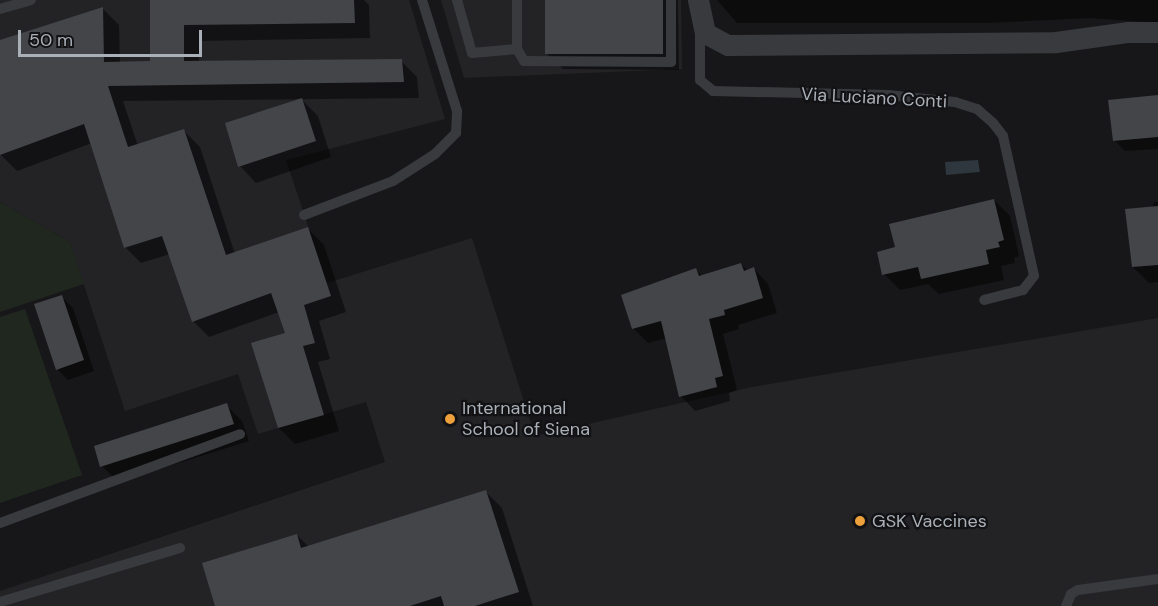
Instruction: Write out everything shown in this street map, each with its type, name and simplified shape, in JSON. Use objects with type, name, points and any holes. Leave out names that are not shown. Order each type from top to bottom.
[{"type":"street","name":"Via Luciano Conti","points":[[698,0],[700,23]]},
{"type":"street","points":[[700,23],[712,39],[728,45],[1056,42],[1128,32],[1158,32]]},
{"type":"lane","points":[[0,9],[31,0]]},
{"type":"lane","points":[[304,215],[393,181],[435,154],[456,133],[457,111],[422,0]]},
{"type":"lane","points":[[457,0],[472,53],[517,49]]},
{"type":"lane","points":[[517,0],[517,49],[524,61],[671,62],[671,0]]},
{"type":"lane","name":"Via Luciano Conti","points":[[700,23],[700,80],[713,91],[888,95],[955,102],[977,109],[993,123],[1003,136],[1034,276],[1023,290],[984,300]]},
{"type":"lane","points":[[0,523],[240,434]]},
{"type":"lane","points":[[0,602],[180,548]]},
{"type":"lane","points":[[1066,606],[1071,594],[1077,590],[1158,579]]},
{"type":"shaded area","points":[[0,0],[409,0],[445,119],[286,160],[327,283],[472,238],[535,436],[752,387],[1158,318],[1158,606],[0,606],[0,591],[385,462],[366,402],[258,434],[238,374],[125,411],[70,242],[0,202]]},
{"type":"shaded area","points":[[441,0],[681,0],[682,69],[464,78]]},
{"type":"shaded area","points":[[978,160],[980,172],[946,175],[945,162]]},
{"type":"shaded area","points":[[0,202],[70,242],[84,284],[0,312]]},
{"type":"shaded area","points":[[25,309],[82,475],[0,503],[0,317]]},
{"type":"building","points":[[150,0],[354,0],[355,23],[184,25],[184,61],[402,59],[404,82],[108,86],[128,147],[184,129],[226,255],[308,227],[331,296],[304,305],[315,343],[303,346],[324,415],[278,428],[251,343],[285,333],[271,293],[192,322],[162,236],[124,248],[84,124],[0,155],[0,40],[103,7],[104,62],[150,61]]},
{"type":"building","points":[[545,0],[663,0],[663,54],[545,54]]},
{"type":"building","points":[[1158,95],[1158,137],[1113,141],[1108,100]]},
{"type":"building","points":[[302,98],[316,141],[238,167],[225,123]]},
{"type":"building","points":[[994,199],[1004,240],[998,242],[1000,247],[986,250],[989,264],[921,279],[918,267],[882,275],[877,252],[895,247],[889,224]]},
{"type":"building","points":[[1158,206],[1158,265],[1132,267],[1125,209]]},
{"type":"building","points":[[741,263],[744,271],[754,267],[763,298],[724,310],[725,315],[709,319],[723,376],[715,378],[717,387],[679,397],[661,321],[632,329],[621,295],[696,268],[699,276]]},
{"type":"building","points":[[62,295],[84,360],[56,370],[34,304]]},
{"type":"building","points":[[227,403],[234,424],[100,467],[94,446]]},
{"type":"building","points":[[486,490],[519,592],[475,606],[444,606],[441,596],[410,606],[215,606],[202,563],[297,534],[301,548]]},
{"type":"place","name":"International School of Siena","points":[[450,419]]},
{"type":"place","name":"GSK Vaccines","points":[[860,521]]}]
